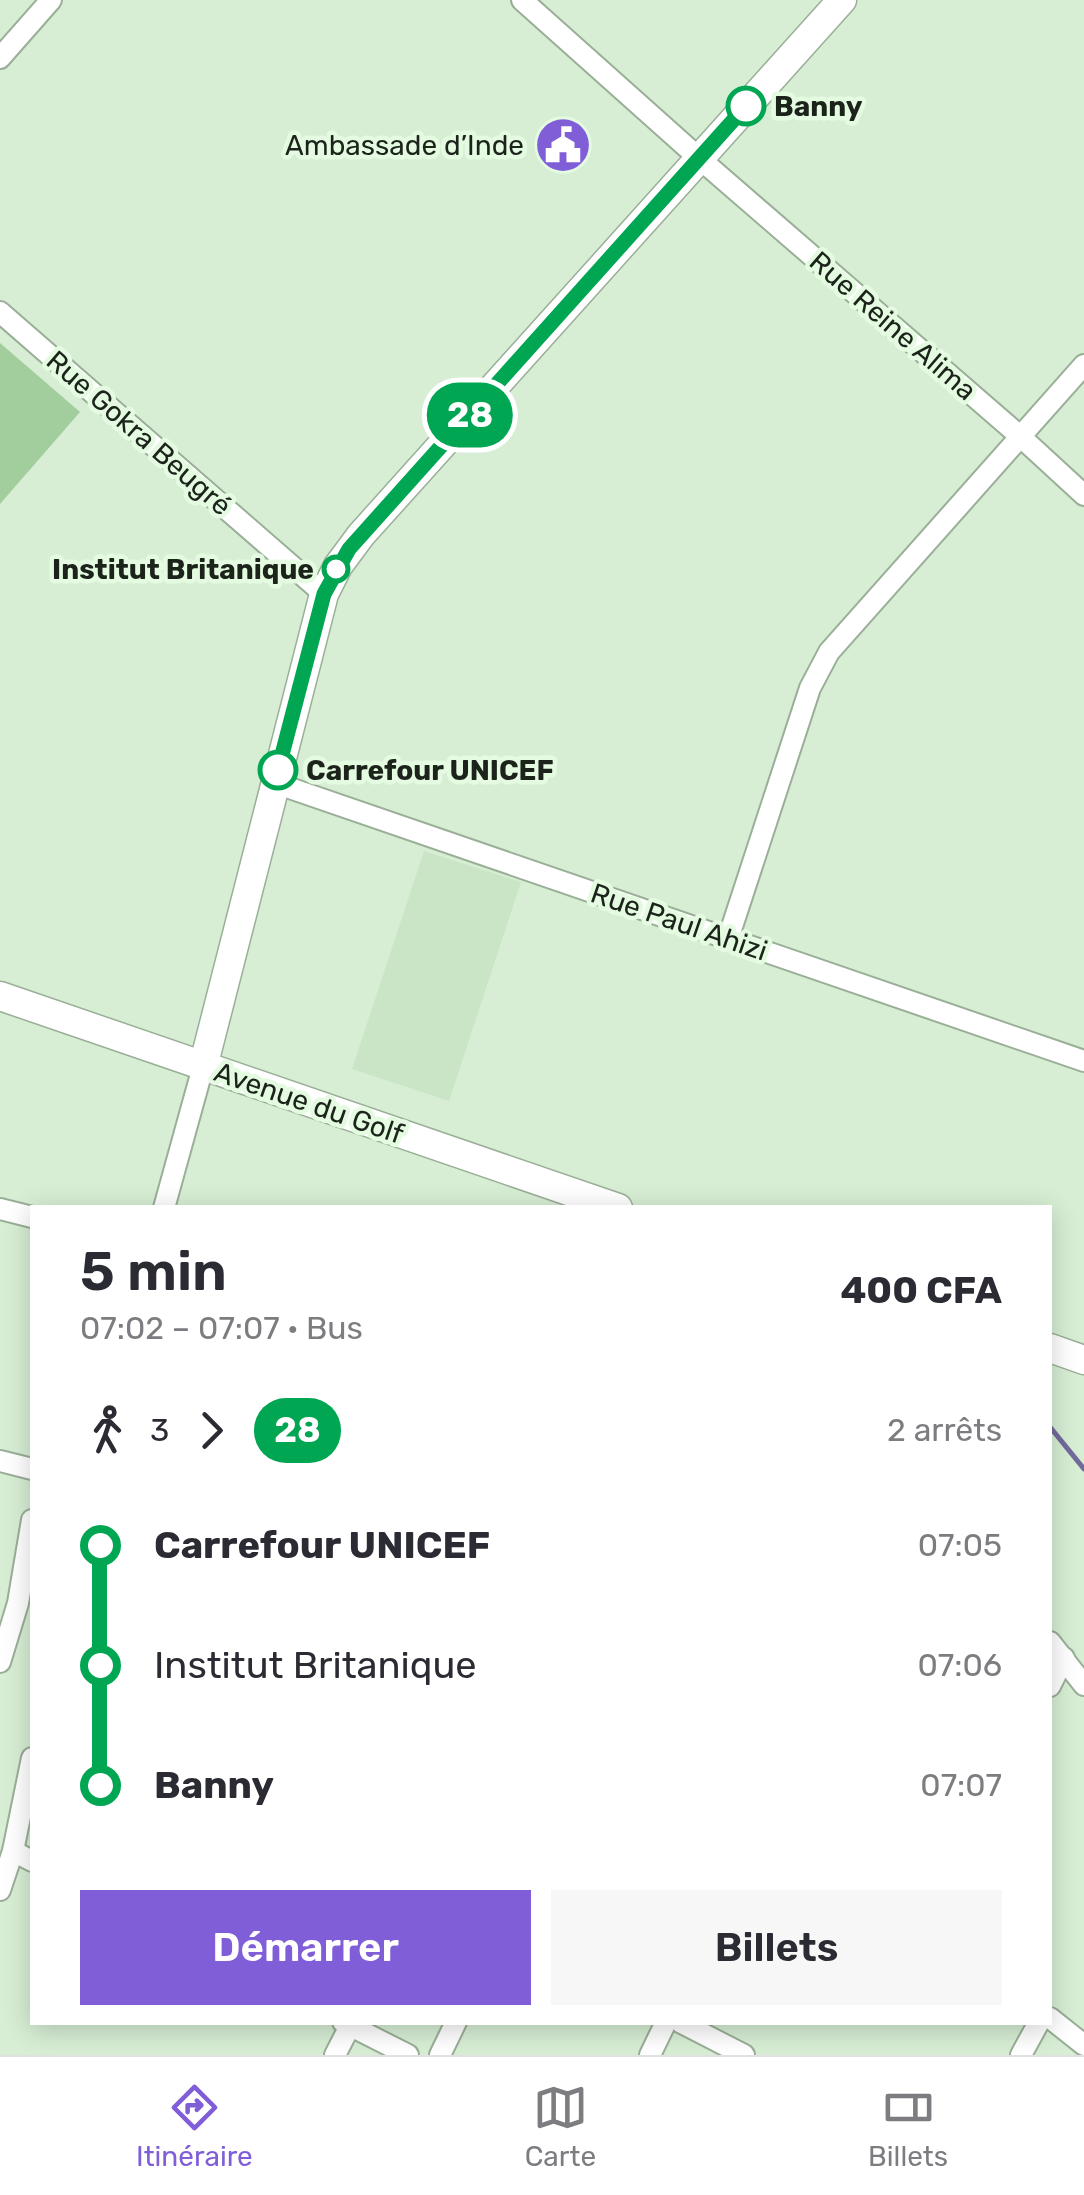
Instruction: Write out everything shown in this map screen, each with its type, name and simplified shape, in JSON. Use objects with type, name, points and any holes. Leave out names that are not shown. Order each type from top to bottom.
[{"type":"main road","points":[[203,1066],[324,594],[338,566],[361,535],[842,0]]},
{"type":"main road","name":"Avenue du Golf","points":[[0,996],[609,1205]]},
{"type":"main road","points":[[1052,1349],[1084,1360]]},
{"type":"street","points":[[0,58],[51,0]]},
{"type":"street","name":"Rue Reine Alima","points":[[522,0],[1084,495]]},
{"type":"street","name":"Rue Gokra Beugré","points":[[0,312],[324,594]]},
{"type":"street","points":[[728,939],[818,670],[829,652],[1084,365]]},
{"type":"street","name":"Rue Paul Ahizi","points":[[275,783],[1084,1061]]},
{"type":"street","points":[[165,1205],[203,1066]]},
{"type":"street","points":[[0,1209],[30,1216]]},
{"type":"street","points":[[0,1461],[30,1468]]},
{"type":"street","points":[[0,1662],[21,1603],[30,1535]]},
{"type":"street","points":[[1057,1650],[1084,1685]]},
{"type":"street","points":[[1052,1676],[1057,1650]]},
{"type":"street","points":[[0,1890],[13,1851],[30,1768]]},
{"type":"street","points":[[13,1851],[30,1860]]},
{"type":"street","points":[[1052,2019],[1082,2040]]},
{"type":"street","points":[[336,2055],[347,2025]]},
{"type":"street","points":[[349,2025],[408,2055]]},
{"type":"street","points":[[440,2055],[455,2025]]},
{"type":"street","points":[[650,2055],[665,2025]]},
{"type":"street","points":[[686,2025],[744,2055]]},
{"type":"street","points":[[1021,2055],[1037,2025]]},
{"type":"shaded area","points":[[0,343],[80,412],[0,504]]},
{"type":"shaded area","points":[[424,851],[521,882],[449,1101],[352,1069]]},
{"type":"waterway","points":[[1052,1429],[1084,1469]]},
{"type":"bus line","name":"28","points":[[278,770],[324,594],[349,549],[746,106]]},
{"type":"place","name":"Banny","points":[[746,106]]},
{"type":"place","name":"Ambassade d’Inde","points":[[563,145]]},
{"type":"place","name":"Institut Britanique","points":[[336,569]]},
{"type":"place","name":"Carrefour UNICEF","points":[[278,770]]}]
